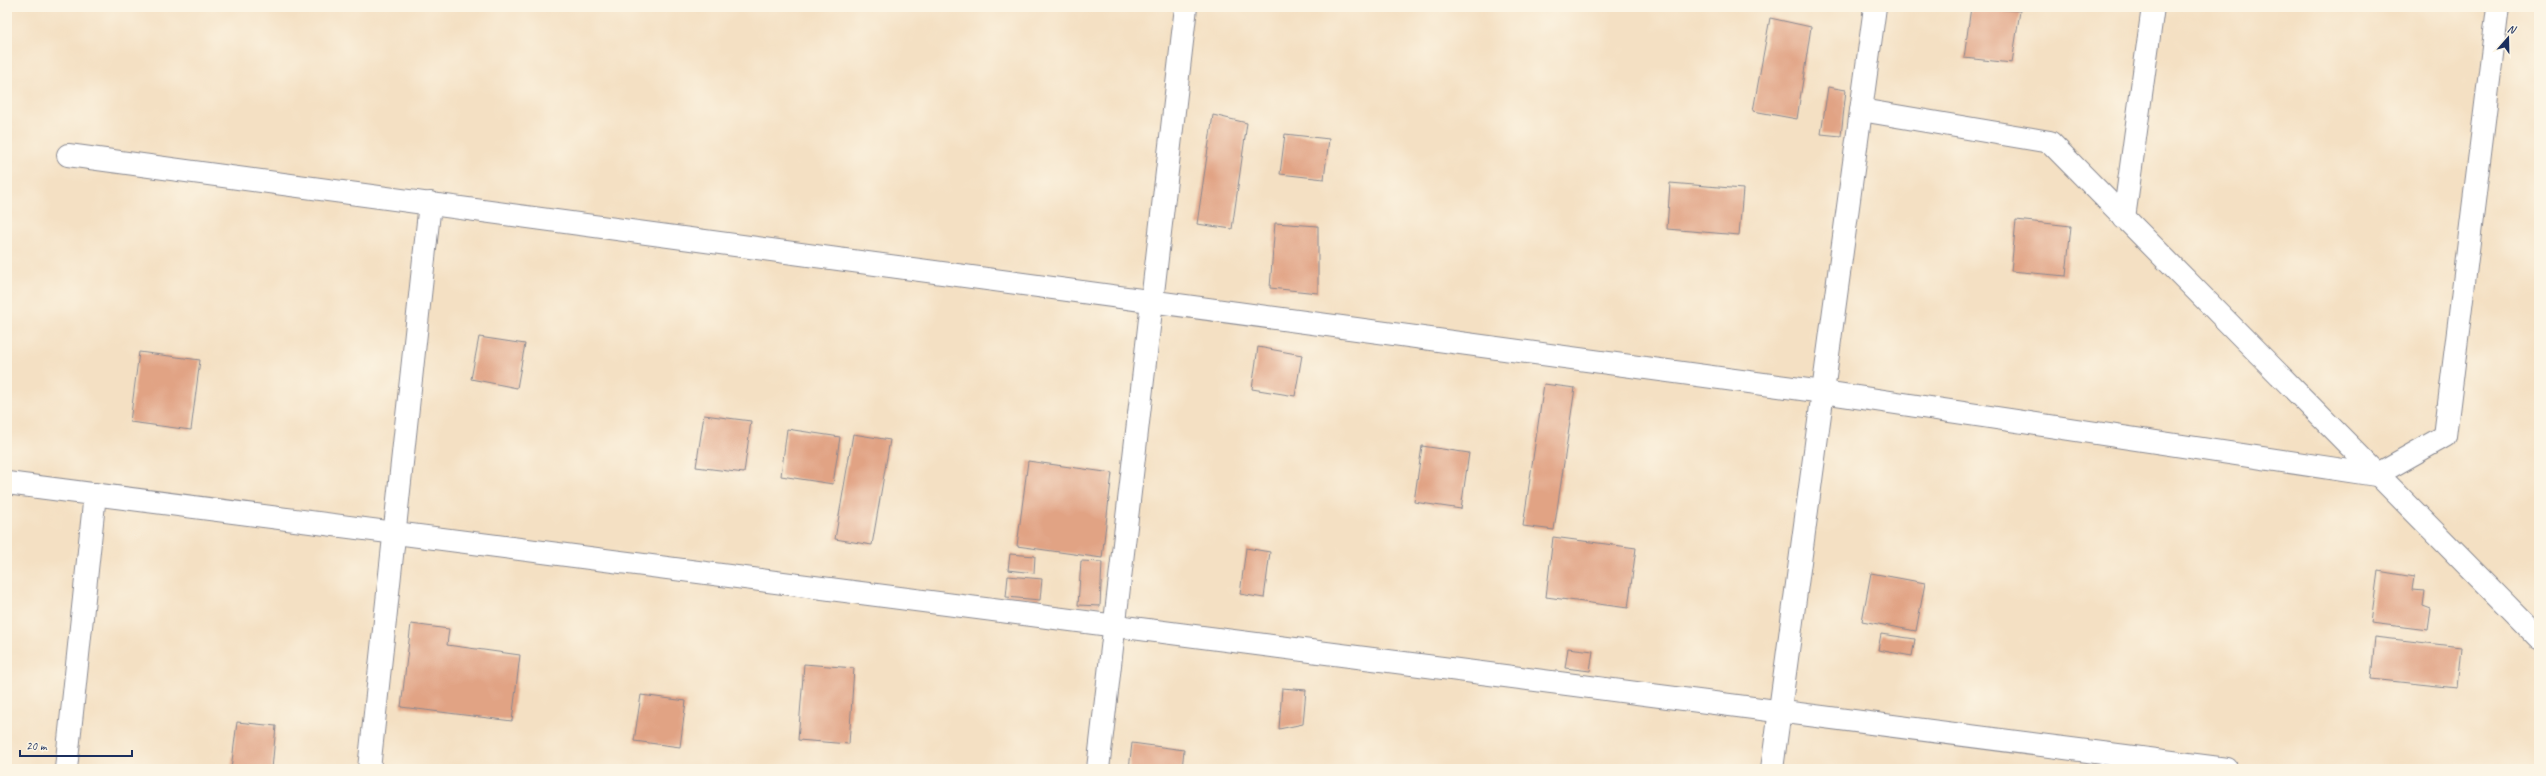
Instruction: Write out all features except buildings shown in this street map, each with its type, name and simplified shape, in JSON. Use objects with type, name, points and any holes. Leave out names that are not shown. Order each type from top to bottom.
[{"type":"street","points":[[1098,769],[1186,7]]},
{"type":"street","points":[[1772,769],[1875,7]]},
{"type":"street","points":[[2124,218],[2153,7]]},
{"type":"street","points":[[68,155],[1823,392],[2376,475],[2445,436],[2498,7]]},
{"type":"street","points":[[1861,110],[2050,142],[2376,475],[2539,638]]},
{"type":"street","points":[[369,769],[430,203]]},
{"type":"street","points":[[7,483],[2227,769]]},
{"type":"street","points":[[66,769],[95,494]]}]
